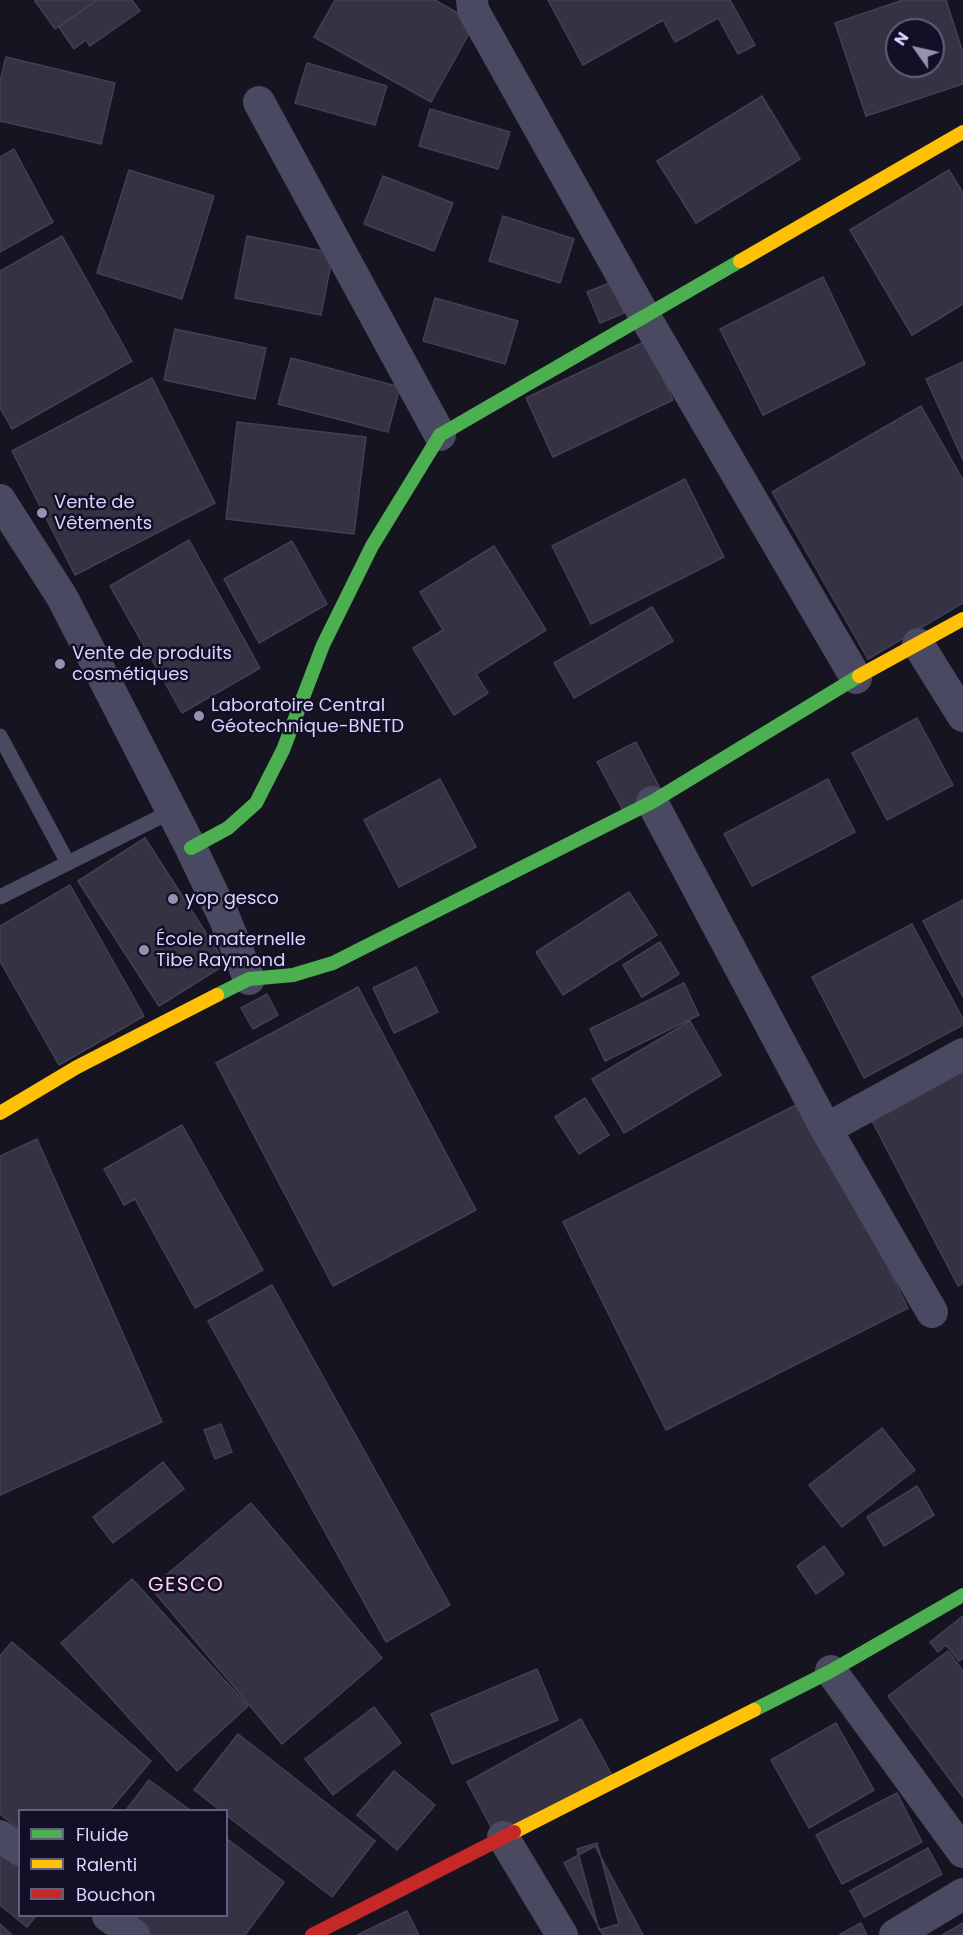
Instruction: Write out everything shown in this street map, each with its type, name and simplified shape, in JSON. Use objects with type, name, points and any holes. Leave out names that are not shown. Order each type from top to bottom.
[{"type":"street","points":[[472,0],[474,10],[644,315],[856,678]]},
{"type":"street","points":[[259,102],[440,435]]},
{"type":"street","points":[[191,848],[228,828],[256,802],[283,750],[328,635],[372,546],[440,435],[963,132]]},
{"type":"street","points":[[0,500],[62,597],[191,848],[224,917],[249,978]]},
{"type":"street","points":[[0,1113],[77,1067],[249,978],[293,975],[333,963],[652,802],[856,678],[963,618]]},
{"type":"street","points":[[918,644],[963,716]]},
{"type":"street","points":[[652,802],[826,1129],[932,1312]]},
{"type":"street","points":[[826,1129],[963,1054]]},
{"type":"street","points":[[312,1935],[831,1671],[963,1594]]},
{"type":"street","points":[[831,1671],[963,1852]]},
{"type":"street","points":[[0,1836],[18,1849]]},
{"type":"street","points":[[503,1837],[562,1935]]},
{"type":"street","points":[[895,1935],[963,1894]]},
{"type":"street","points":[[109,1917],[134,1935]]},
{"type":"lane","points":[[0,735],[68,863]]},
{"type":"lane","points":[[0,897],[172,811]]},
{"type":"building","points":[[97,0],[55,29],[35,1]]},
{"type":"building","points":[[97,0],[132,0],[140,11],[90,46],[86,40],[74,49],[59,27]]},
{"type":"building","points":[[335,0],[435,0],[475,23],[431,102],[314,37]]},
{"type":"building","points":[[548,0],[730,0],[755,45],[738,54],[718,18],[675,42],[663,20],[583,65]]},
{"type":"building","points":[[903,0],[946,0],[963,53],[963,84],[866,116],[835,23]]},
{"type":"building","points":[[6,57],[115,83],[101,144],[0,121],[0,81]]},
{"type":"building","points":[[307,63],[387,86],[375,125],[295,103]]},
{"type":"building","points":[[762,96],[800,159],[696,223],[657,161]]},
{"type":"building","points":[[430,109],[510,132],[498,169],[419,146]]},
{"type":"building","points":[[14,149],[53,222],[0,252],[0,157]]},
{"type":"building","points":[[129,170],[214,196],[182,299],[97,273]]},
{"type":"building","points":[[949,170],[963,193],[963,304],[912,335],[850,230]]},
{"type":"building","points":[[383,176],[453,203],[434,251],[364,224]]},
{"type":"building","points":[[503,216],[574,239],[560,283],[489,261]]},
{"type":"building","points":[[62,236],[132,361],[12,429],[0,408],[0,271]]},
{"type":"building","points":[[247,236],[333,253],[321,315],[235,298]]},
{"type":"building","points":[[823,277],[865,364],[763,415],[720,329]]},
{"type":"building","points":[[612,282],[624,313],[600,323],[587,292]]},
{"type":"building","points":[[435,298],[518,321],[505,364],[423,341]]},
{"type":"building","points":[[175,329],[266,348],[255,399],[164,380]]},
{"type":"building","points":[[646,341],[673,400],[553,457],[526,398]]},
{"type":"building","points":[[291,358],[400,387],[388,432],[278,404]]},
{"type":"building","points":[[963,362],[963,460],[926,379]]},
{"type":"building","points":[[152,378],[215,503],[75,575],[12,451]]},
{"type":"building","points":[[921,406],[963,480],[963,603],[868,659],[772,492]]},
{"type":"building","points":[[237,422],[366,437],[354,534],[226,519]]},
{"type":"building","points":[[685,479],[724,557],[591,624],[552,546]]},
{"type":"building","points":[[189,540],[260,668],[182,713],[110,586]]},
{"type":"building","points":[[292,541],[327,604],[259,643],[224,579]]},
{"type":"building","points":[[494,546],[546,630],[476,674],[488,693],[454,715],[413,648],[443,630],[420,592]]},
{"type":"building","points":[[652,607],[673,641],[574,698],[554,663]]},
{"type":"building","points":[[917,718],[953,785],[887,820],[852,753]]},
{"type":"building","points":[[636,742],[662,792],[624,812],[597,762]]},
{"type":"building","points":[[440,779],[476,847],[399,887],[364,820]]},
{"type":"building","points":[[828,779],[855,832],[752,886],[724,834]]},
{"type":"building","points":[[145,838],[226,964],[159,1006],[78,881]]},
{"type":"building","points":[[70,885],[144,1016],[59,1065],[0,961],[0,926]]},
{"type":"building","points":[[629,892],[657,935],[563,995],[536,952]]},
{"type":"building","points":[[963,900],[963,997],[923,921]]},
{"type":"building","points":[[912,924],[963,1019],[963,1025],[864,1078],[812,977]]},
{"type":"building","points":[[660,942],[679,974],[642,997],[623,965]]},
{"type":"building","points":[[416,967],[438,1012],[394,1033],[373,988]]},
{"type":"building","points":[[684,983],[699,1015],[605,1061],[590,1029]]},
{"type":"building","points":[[358,987],[476,1210],[333,1286],[216,1063]]},
{"type":"building","points":[[267,994],[278,1015],[253,1029],[241,1008]]},
{"type":"building","points":[[690,1021],[721,1075],[624,1133],[592,1079]]},
{"type":"building","points":[[963,1070],[963,1283],[958,1286],[871,1119]]},
{"type":"building","points":[[585,1098],[609,1135],[579,1154],[555,1117]]},
{"type":"building","points":[[806,1100],[908,1308],[666,1430],[563,1222]]},
{"type":"building","points":[[182,1125],[263,1270],[195,1308],[135,1199],[124,1205],[104,1169]]},
{"type":"building","points":[[37,1139],[162,1422],[0,1495],[0,1156]]},
{"type":"building","points":[[272,1285],[450,1605],[386,1642],[208,1321]]},
{"type":"building","points":[[221,1424],[232,1452],[215,1459],[204,1430]]},
{"type":"building","points":[[882,1428],[915,1470],[842,1527],[809,1485]]},
{"type":"building","points":[[163,1462],[184,1489],[113,1543],[93,1517]]},
{"type":"building","points":[[917,1486],[934,1515],[884,1546],[867,1517]]},
{"type":"building","points":[[251,1503],[382,1658],[282,1744],[151,1588]]},
{"type":"building","points":[[824,1546],[844,1574],[816,1594],[797,1566]]},
{"type":"building","points":[[132,1579],[248,1706],[177,1771],[61,1643]]},
{"type":"building","points":[[963,1616],[963,1658],[959,1661],[946,1645],[938,1652],[930,1642]]},
{"type":"building","points":[[12,1642],[151,1761],[111,1809],[18,1809],[18,1828],[0,1814],[0,1656]]},
{"type":"building","points":[[948,1651],[963,1671],[963,1797],[888,1696]]},
{"type":"building","points":[[537,1669],[558,1720],[452,1764],[431,1714]]},
{"type":"building","points":[[374,1707],[401,1743],[333,1795],[305,1759]]},
{"type":"building","points":[[581,1719],[612,1775],[497,1838],[467,1782]]},
{"type":"building","points":[[836,1723],[874,1790],[809,1828],[771,1760]]},
{"type":"building","points":[[238,1734],[375,1841],[332,1897],[228,1817],[228,1809],[219,1809],[194,1790]]},
{"type":"building","points":[[394,1771],[435,1805],[397,1850],[357,1815]]},
{"type":"building","points":[[149,1780],[189,1809],[127,1809]]},
{"type":"building","points":[[897,1793],[922,1842],[842,1884],[816,1835]]},
{"type":"building","points":[[228,1840],[284,1882],[245,1935],[147,1935],[123,1917],[228,1917]]},
{"type":"building","points":[[597,1843],[619,1924],[599,1930],[577,1849]]},
{"type":"building","points":[[595,1846],[643,1935],[603,1935],[564,1863]]},
{"type":"building","points":[[928,1848],[942,1874],[864,1917],[850,1891]]},
{"type":"building","points":[[0,1849],[18,1861],[18,1917],[35,1917],[27,1927],[0,1905]]},
{"type":"building","points":[[407,1911],[419,1935],[357,1935]]},
{"type":"building","points":[[861,1923],[867,1935],[839,1935]]},
{"type":"building","points":[[963,1923],[963,1935],[942,1935]]},
{"type":"building","points":[[0,1924],[12,1935],[0,1935]]},
{"type":"traffic: fast","points":[[191,848],[228,828],[256,803],[283,750],[323,645],[372,546],[440,435],[740,261]]},
{"type":"traffic: fast","points":[[217,995],[249,979],[293,975],[333,963],[652,802],[859,676]]},
{"type":"traffic: fast","points":[[754,1710],[831,1671],[963,1595]]},
{"type":"traffic: slow","points":[[740,261],[963,132]]},
{"type":"traffic: slow","points":[[859,676],[963,619]]},
{"type":"traffic: slow","points":[[0,1113],[77,1067],[217,995]]},
{"type":"traffic: slow","points":[[514,1832],[754,1710]]},
{"type":"traffic: jam","points":[[312,1935],[514,1832]]},
{"type":"place","name":"Vente de Vêtements","points":[[42,513]]},
{"type":"place","name":"Vente de produits cosmétiques","points":[[60,664]]},
{"type":"place","name":"Laboratoire Central Géotechnique-BNETD","points":[[199,716]]},
{"type":"place","name":"yop gesco","points":[[173,899]]},
{"type":"place","name":"École maternelle Tibe Raymond","points":[[144,950]]},
{"type":"district","name":"GESCO","points":[[186,1586]]}]
